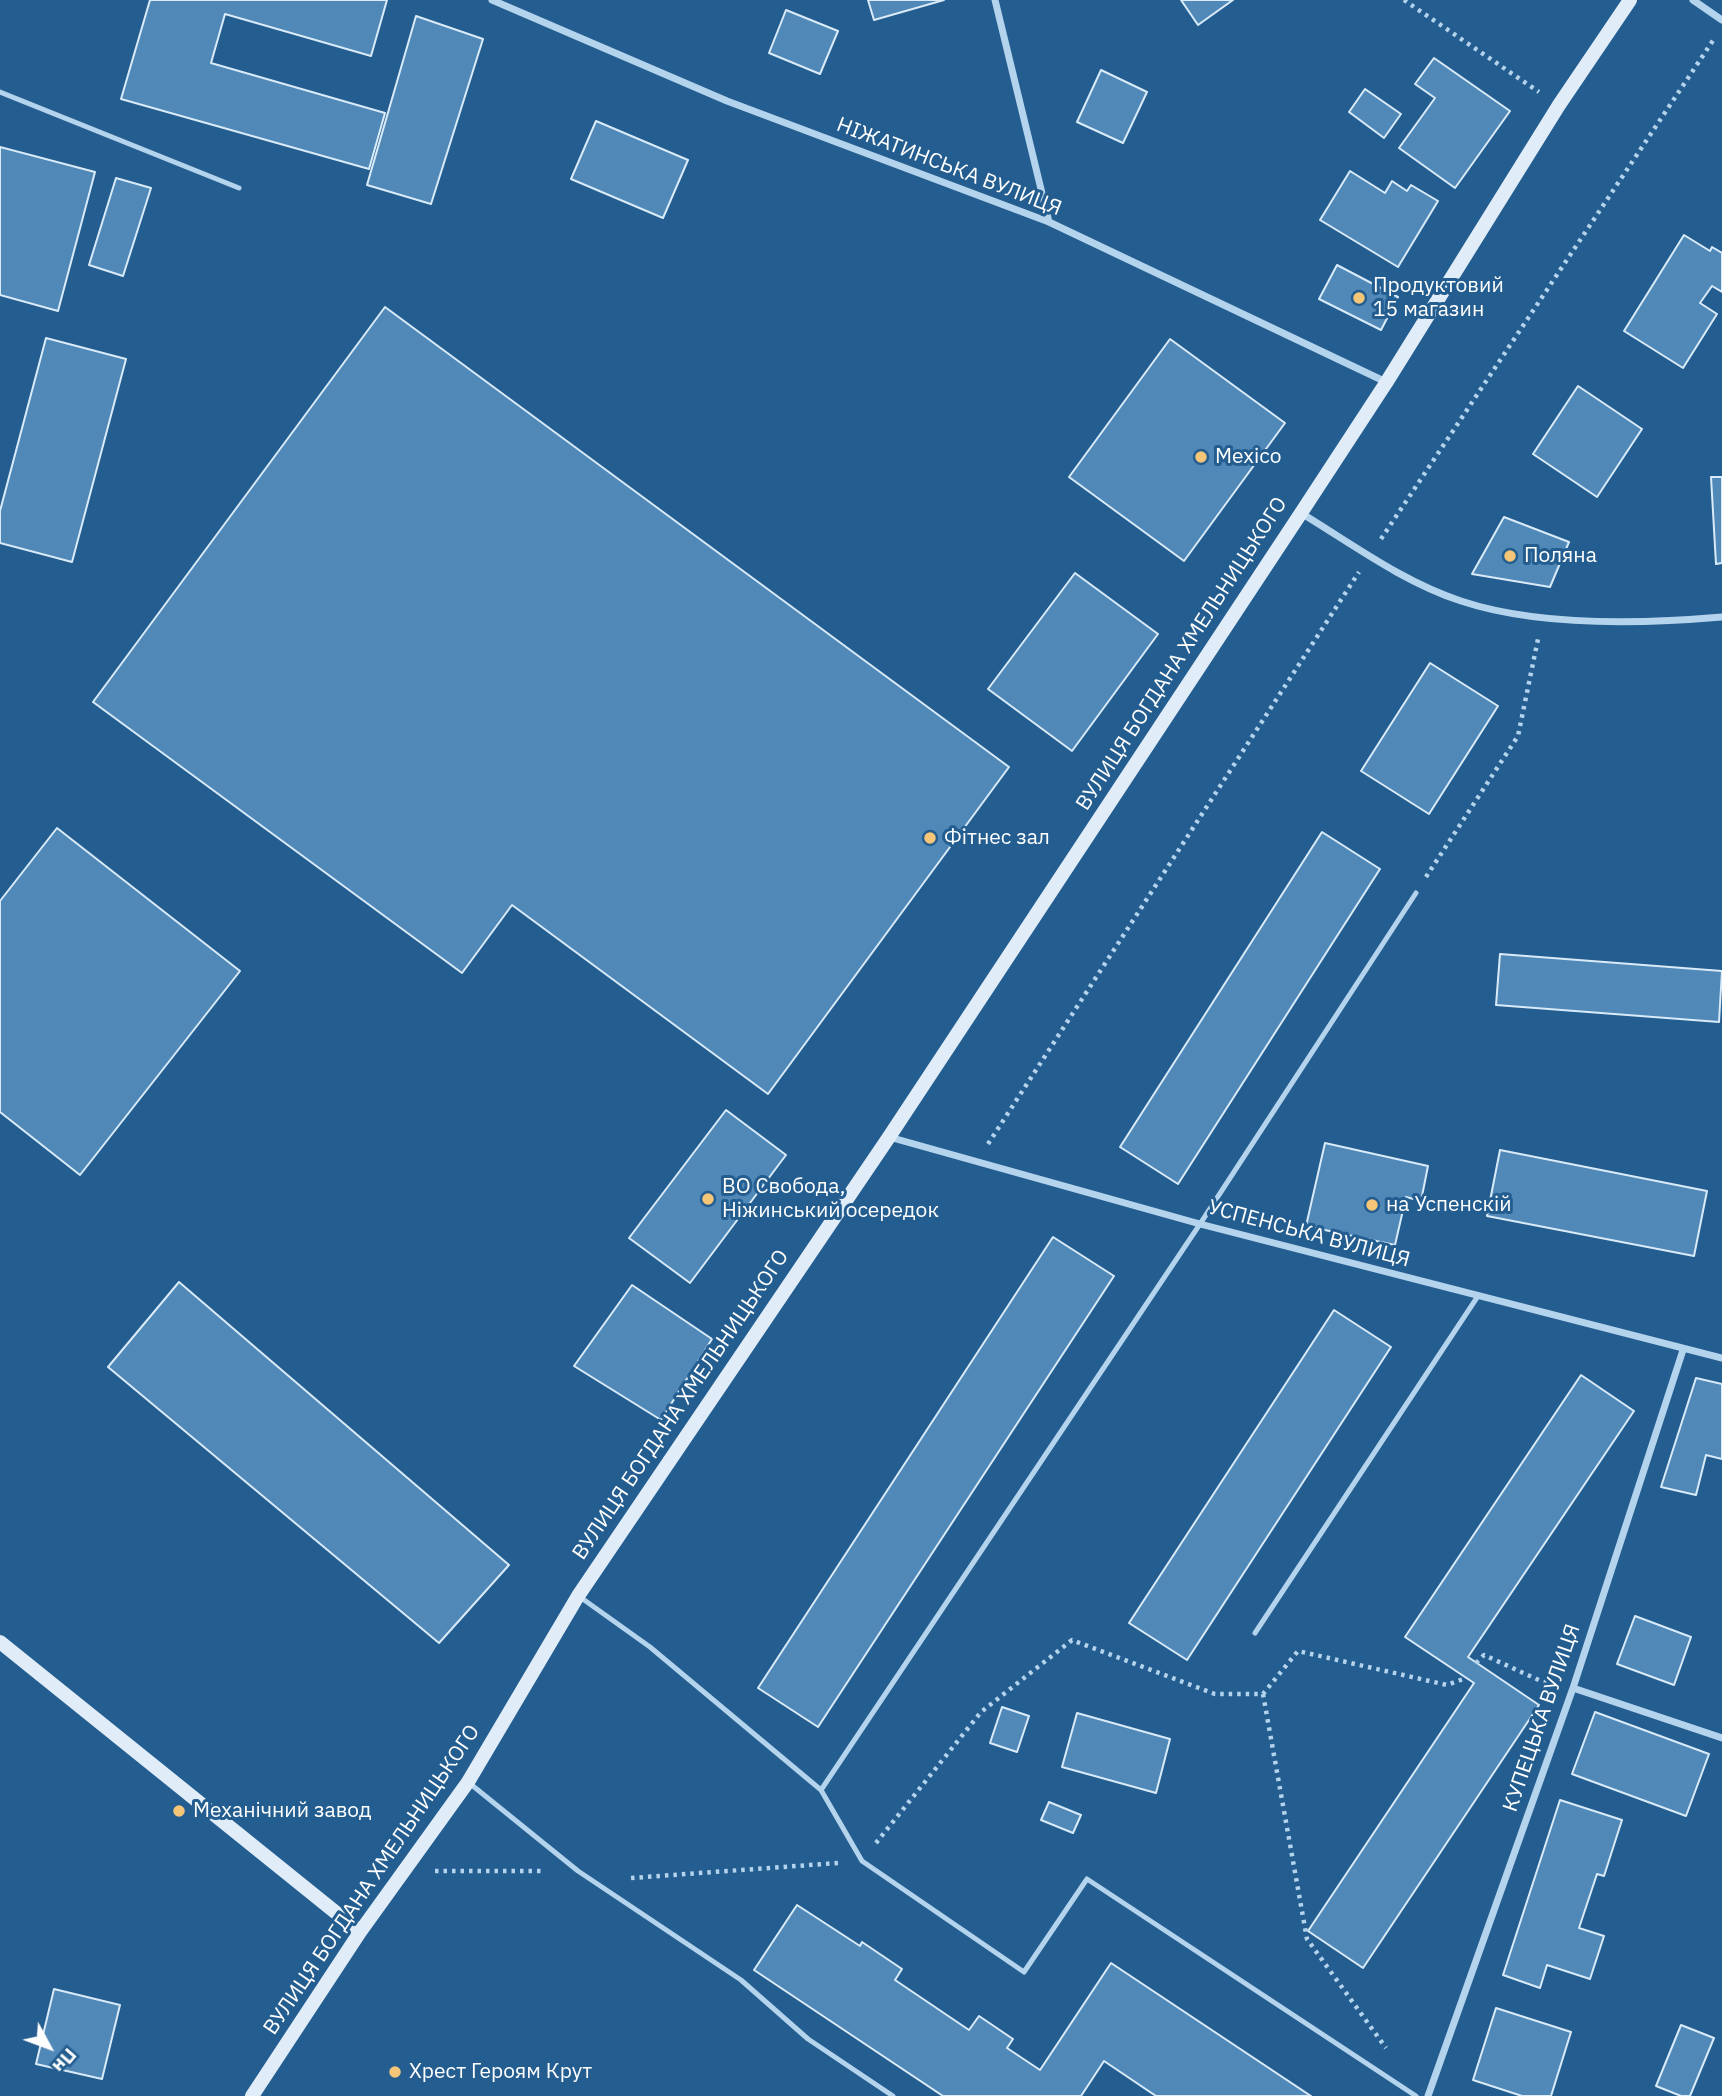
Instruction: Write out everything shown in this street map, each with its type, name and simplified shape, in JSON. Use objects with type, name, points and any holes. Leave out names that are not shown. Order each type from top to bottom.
[{"type":"street","name":"НІЖАТИНСЬКА ВУЛИЦЯ","points":[[492,0],[727,101],[1049,222],[1386,383]]},
{"type":"street","points":[[995,0],[1049,222]]},
{"type":"street","name":"ВУЛИЦЯ БОГДАНА ХМЕЛЬНИЦЬКОГО","points":[[252,2096],[360,1932],[468,1782],[578,1596],[888,1137],[1301,513],[1386,383],[1559,105],[1630,0]]},
{"type":"street","points":[[1693,0],[1722,20]]},
{"type":"street","points":[[1301,513],[1419,584],[1462,602],[1542,618],[1668,621],[1722,617]]},
{"type":"street","name":"УСПЕНСЬКА ВУЛИЦЯ","points":[[888,1137],[1200,1224],[1722,1358]]},
{"type":"street","name":"КУПЕЦЬКА ВУЛИЦЯ","points":[[1428,2096],[1573,1688],[1683,1350]]},
{"type":"street","points":[[0,1642],[360,1932]]},
{"type":"street","points":[[1573,1688],[1722,1738]]},
{"type":"lane","points":[[0,92],[239,188]]},
{"type":"lane","points":[[821,1790],[1200,1224],[1416,893]]},
{"type":"lane","points":[[1255,1633],[1478,1296]]},
{"type":"lane","points":[[578,1596],[650,1647],[821,1790],[862,1861],[1024,1972],[1087,1880],[1416,2096]]},
{"type":"lane","points":[[468,1782],[578,1871],[741,1980],[807,2039],[893,2096]]},
{"type":"path","points":[[1404,0],[1559,105]]},
{"type":"path","points":[[976,1163],[1370,555],[1722,27]]},
{"type":"path","points":[[1416,893],[1518,736],[1542,618]]},
{"type":"path","points":[[628,1878],[641,1880],[862,1861],[981,1712],[1072,1640],[1215,1694],[1263,1694]]},
{"type":"path","points":[[1388,2051],[1307,1939],[1263,1694],[1298,1651],[1447,1685],[1466,1678]]},
{"type":"path","points":[[1476,1663],[1484,1655],[1541,1681],[1573,1688]]},
{"type":"path","points":[[404,1871],[578,1871]]},
{"type":"building","points":[[150,0],[387,0],[371,56],[225,14],[211,63],[385,113],[369,169],[121,99]]},
{"type":"building","points":[[868,0],[944,0],[874,20]]},
{"type":"building","points":[[1181,0],[1233,0],[1198,25]]},
{"type":"building","points":[[786,10],[838,31],[820,74],[769,53]]},
{"type":"building","points":[[416,16],[483,39],[431,204],[367,185]]},
{"type":"building","points":[[1434,58],[1510,111],[1455,188],[1399,148],[1435,98],[1415,84]]},
{"type":"building","points":[[1101,70],[1147,92],[1123,143],[1077,122]]},
{"type":"building","points":[[1365,89],[1401,114],[1384,138],[1349,112]]},
{"type":"building","points":[[596,121],[688,160],[663,218],[571,179]]},
{"type":"building","points":[[0,147],[95,172],[58,311],[0,295]]},
{"type":"building","points":[[1350,171],[1385,193],[1392,181],[1407,191],[1411,185],[1438,201],[1398,267],[1320,220]]},
{"type":"building","points":[[116,178],[151,188],[123,276],[89,265]]},
{"type":"building","points":[[1684,235],[1710,251],[1712,247],[1722,253],[1722,292],[1712,286],[1700,303],[1717,314],[1683,368],[1624,331]]},
{"type":"building","name":"Продуктовий 15 магазин","points":[[1337,265],[1398,297],[1381,330],[1319,299]]},
{"type":"building","points":[[385,307],[1009,767],[768,1094],[512,905],[462,973],[93,702]]},
{"type":"building","points":[[46,338],[126,359],[72,562],[0,543],[0,511]]},
{"type":"building","points":[[1170,339],[1285,423],[1184,561],[1069,477]]},
{"type":"building","points":[[1578,386],[1642,429],[1597,497],[1533,454]]},
{"type":"building","points":[[1711,477],[1722,477],[1722,563],[1716,564]]},
{"type":"building","points":[[1504,517],[1569,542],[1550,587],[1472,574]]},
{"type":"building","points":[[1075,573],[1158,634],[1072,751],[988,689]]},
{"type":"building","points":[[1430,663],[1498,706],[1429,814],[1361,771]]},
{"type":"building","points":[[57,828],[240,971],[80,1175],[0,1112],[0,901]]},
{"type":"building","points":[[1322,832],[1380,869],[1178,1184],[1120,1147]]},
{"type":"building","points":[[1500,954],[1722,971],[1719,1022],[1496,1005]]},
{"type":"building","points":[[726,1110],[786,1155],[690,1283],[629,1238]]},
{"type":"building","points":[[1325,1143],[1428,1166],[1421,1201],[1406,1197],[1395,1245],[1306,1226]]},
{"type":"building","points":[[1500,1150],[1707,1191],[1694,1256],[1487,1216]]},
{"type":"building","points":[[1053,1237],[1114,1276],[818,1727],[758,1688]]},
{"type":"building","points":[[179,1282],[509,1565],[439,1643],[108,1367]]},
{"type":"building","points":[[632,1285],[712,1339],[661,1420],[574,1366]]},
{"type":"building","points":[[1334,1310],[1391,1347],[1187,1660],[1129,1623]]},
{"type":"building","points":[[1581,1375],[1634,1411],[1468,1657],[1539,1705],[1363,1968],[1308,1931],[1474,1683],[1405,1637]]},
{"type":"building","points":[[1696,1378],[1722,1384],[1722,1459],[1706,1455],[1696,1495],[1661,1487]]},
{"type":"building","points":[[1635,1616],[1691,1637],[1674,1685],[1617,1664]]},
{"type":"building","points":[[1002,1707],[1029,1716],[1017,1752],[990,1743]]},
{"type":"building","points":[[1595,1712],[1709,1754],[1686,1816],[1572,1774]]},
{"type":"building","points":[[1077,1713],[1170,1739],[1156,1793],[1062,1767]]},
{"type":"building","points":[[1560,1800],[1622,1820],[1604,1876],[1597,1874],[1579,1928],[1604,1936],[1590,1979],[1547,1965],[1540,1988],[1503,1975]]},
{"type":"building","points":[[1049,1802],[1081,1815],[1073,1833],[1041,1820]]},
{"type":"building","points":[[797,1905],[860,1946],[862,1942],[902,1969],[895,1980],[969,2030],[979,2016],[1013,2039],[1007,2048],[1040,2070],[1111,1963],[1311,2096],[1156,2096],[1104,2061],[1081,2096],[943,2096],[754,1970]]},
{"type":"building","points":[[54,1989],[120,2005],[102,2079],[36,2064]]},
{"type":"building","points":[[1496,2008],[1571,2032],[1551,2096],[1522,2096],[1473,2080]]},
{"type":"building","points":[[1681,2025],[1714,2038],[1690,2096],[1681,2096],[1656,2086]]},
{"type":"place","name":"Продуктовий 15 магазин","points":[[1359,298]]},
{"type":"place","name":"Mexico","points":[[1201,457]]},
{"type":"place","name":"Поляна","points":[[1510,556]]},
{"type":"place","name":"Фітнес зал","points":[[930,838]]},
{"type":"place","name":"ВО Свобода, Ніжинський осередок","points":[[708,1199]]},
{"type":"place","name":"на Успенскій","points":[[1372,1205]]},
{"type":"place","name":"Механічний завод","points":[[179,1811]]},
{"type":"place","name":"Хрест Героям Крут","points":[[395,2072]]}]
